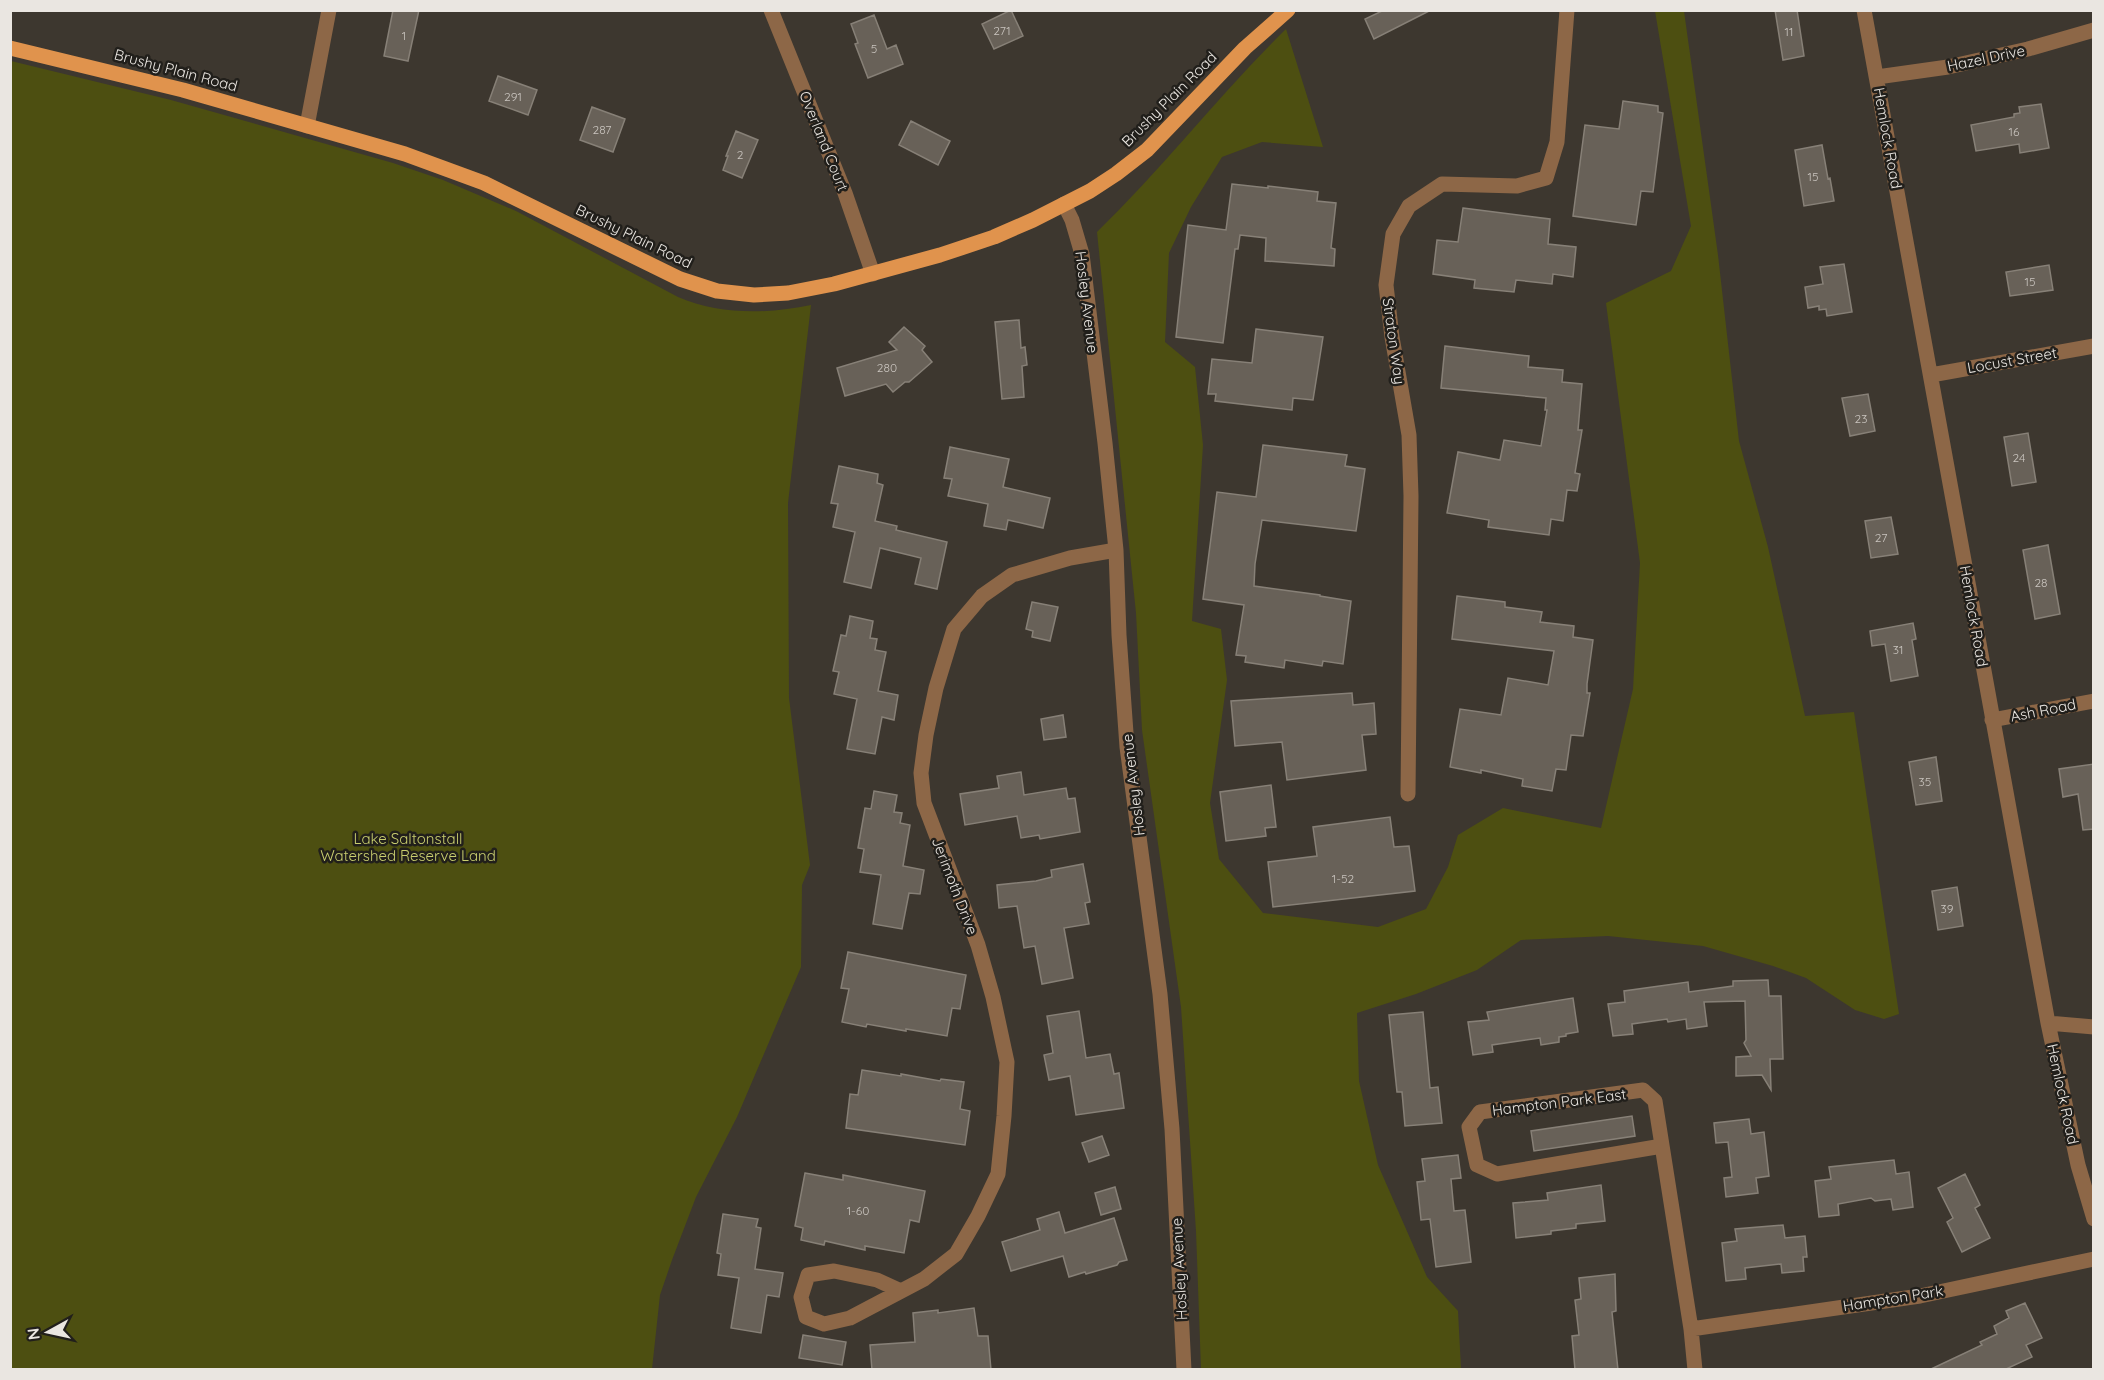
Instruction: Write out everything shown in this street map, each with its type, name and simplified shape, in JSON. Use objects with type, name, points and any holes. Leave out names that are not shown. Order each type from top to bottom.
[{"type":"main road","name":"Brushy Plain Road","points":[[10,48],[162,85],[405,154],[484,183],[652,266],[700,286],[754,295],[788,293],[873,274],[994,237],[1064,204],[1116,174],[1147,150],[1245,48],[1288,10]]},
{"type":"street","points":[[307,126],[329,10]]},
{"type":"street","name":"Overland Court","points":[[771,10],[845,193],[873,274]]},
{"type":"street","name":"Straton Way","points":[[1408,794],[1411,496],[1409,435],[1386,285],[1393,234],[1409,206],[1442,184],[1517,186],[1546,178],[1557,142],[1567,10]]},
{"type":"street","name":"Hemlock Road","points":[[1864,10],[2049,1023],[2078,1165],[2094,1219]]},
{"type":"street","name":"Hazel Drive","points":[[1877,77],[1948,67],[2017,52],[2094,30]]},
{"type":"street","name":"Hosley Avenue","points":[[1064,204],[1075,228],[1082,254],[1116,550],[1127,747],[1160,994],[1172,1128],[1184,1370]]},
{"type":"street","name":"Locust Street","points":[[1931,375],[2094,346]]},
{"type":"street","name":"Jerimoth Drive","points":[[901,1291],[877,1280],[834,1271],[808,1275],[801,1297],[807,1317],[824,1324],[850,1318],[924,1280],[956,1254],[978,1216],[998,1173],[1007,1062],[993,997],[978,945],[924,803],[921,773],[936,688],[954,629],[982,596],[1012,575],[1070,558],[1116,550]]},
{"type":"street","name":"Ash Road","points":[[1992,720],[2094,701]]},
{"type":"street","points":[[2049,1023],[2094,1027]]},
{"type":"street","name":"Hampton Park East","points":[[1662,1146],[1497,1174],[1477,1165],[1469,1127],[1480,1112],[1644,1090],[1655,1101],[1691,1329],[1695,1370]]},
{"type":"street","name":"Hampton Park","points":[[1691,1329],[1920,1296],[2094,1259]]},
{"type":"green space","points":[[1655,11],[1684,11],[1718,255],[1739,441],[1768,547],[1805,716],[1854,712],[1899,1014],[1884,1019],[1855,1010],[1806,978],[1703,946],[1608,936],[1521,940],[1477,970],[1416,994],[1357,1013],[1359,1081],[1378,1165],[1427,1277],[1458,1311],[1461,1369],[1201,1369],[1196,1231],[1181,1007],[1142,730],[1136,613],[1097,232],[1286,29],[1323,147],[1262,142],[1222,157],[1191,207],[1169,253],[1165,342],[1195,367],[1203,445],[1192,621],[1221,629],[1227,680],[1210,803],[1219,859],[1263,913],[1378,927],[1426,909],[1448,867],[1458,835],[1503,808],[1601,828],[1633,689],[1640,563],[1606,303],[1671,271],[1691,226]]},
{"type":"green space","name":"Lake Saltonstall Watershed Reserve Land","points":[[11,61],[171,100],[393,163],[443,180],[516,211],[678,297],[694,303],[744,311],[778,310],[811,305],[788,503],[789,698],[810,865],[802,885],[801,967],[737,1117],[696,1197],[672,1260],[660,1295],[652,1369],[11,1369]]},
{"type":"building","points":[[393,10],[419,10],[408,61],[384,56]]},
{"type":"building","points":[[1011,10],[1023,36],[994,49],[982,24]]},
{"type":"building","points":[[1384,10],[1431,10],[1374,39],[1365,19]]},
{"type":"building","points":[[1775,10],[1797,10],[1804,56],[1783,60]]},
{"type":"building","points":[[874,15],[887,49],[896,45],[903,64],[868,78],[855,44],[858,43],[851,24]]},
{"type":"building","points":[[498,76],[537,90],[528,115],[489,101]]},
{"type":"building","points":[[1623,101],[1658,106],[1658,112],[1663,113],[1653,192],[1641,191],[1636,225],[1573,216],[1585,125],[1619,129]]},
{"type":"building","points":[[2041,104],[2049,148],[2020,153],[2019,144],[1976,151],[1971,125],[2014,117],[2014,114],[2020,113],[2019,107]]},
{"type":"building","points":[[592,107],[625,119],[613,152],[580,140]]},
{"type":"building","points":[[911,121],[950,141],[938,165],[899,145]]},
{"type":"building","points":[[736,131],[758,140],[742,178],[723,170]]},
{"type":"building","points":[[1822,145],[1834,201],[1804,206],[1795,150]]},
{"type":"building","points":[[1232,184],[1318,192],[1317,201],[1336,203],[1331,248],[1335,249],[1334,266],[1265,261],[1266,238],[1240,235],[1238,249],[1235,249],[1223,343],[1176,337],[1188,225],[1226,230]]},
{"type":"building","points":[[1463,208],[1550,219],[1548,244],[1576,247],[1573,277],[1553,274],[1552,284],[1516,280],[1514,292],[1474,288],[1475,280],[1433,274],[1437,240],[1458,242]]},
{"type":"building","points":[[1844,264],[1852,312],[1827,316],[1826,309],[1819,310],[1819,306],[1808,308],[1805,287],[1823,284],[1820,267]]},
{"type":"building","points":[[2049,265],[2053,290],[2010,296],[2006,272]]},
{"type":"building","points":[[1019,320],[1021,348],[1025,347],[1027,365],[1022,366],[1024,397],[1002,399],[995,322]]},
{"type":"building","points":[[904,327],[925,346],[922,350],[932,362],[909,382],[905,382],[893,392],[886,384],[845,396],[837,368],[897,350],[889,342]]},
{"type":"building","points":[[1256,329],[1323,337],[1313,400],[1293,398],[1292,410],[1215,401],[1216,394],[1208,394],[1212,359],[1252,363]]},
{"type":"building","points":[[1445,346],[1529,356],[1528,367],[1563,370],[1562,382],[1582,384],[1578,430],[1582,430],[1575,473],[1580,474],[1577,491],[1567,490],[1563,521],[1551,519],[1549,535],[1488,527],[1489,520],[1447,513],[1458,452],[1500,460],[1504,440],[1541,446],[1547,410],[1545,410],[1546,398],[1441,388]]},
{"type":"building","points":[[1868,394],[1875,431],[1850,436],[1842,398]]},
{"type":"building","points":[[2028,433],[2036,482],[2012,486],[2004,437]]},
{"type":"building","points":[[1263,445],[1347,455],[1345,466],[1365,469],[1356,531],[1262,520],[1255,564],[1254,586],[1351,601],[1343,664],[1323,661],[1322,666],[1285,660],[1284,668],[1245,662],[1246,656],[1236,655],[1244,605],[1203,599],[1217,492],[1256,497]]},
{"type":"building","points":[[950,447],[1009,459],[1003,487],[1050,498],[1043,528],[1008,520],[1006,530],[984,526],[988,504],[948,496],[952,479],[944,478]]},
{"type":"building","points":[[839,466],[878,474],[877,483],[883,485],[875,521],[897,526],[896,530],[947,542],[937,589],[915,584],[921,558],[880,548],[871,588],[844,582],[855,532],[833,527],[838,504],[831,503]]},
{"type":"building","points":[[1891,517],[1898,554],[1871,558],[1865,521]]},
{"type":"building","points":[[2048,545],[2060,614],[2035,619],[2023,550]]},
{"type":"building","points":[[1457,596],[1505,602],[1505,607],[1542,612],[1540,622],[1574,626],[1573,637],[1593,640],[1587,684],[1587,693],[1590,693],[1583,736],[1571,735],[1566,770],[1556,769],[1552,791],[1522,786],[1523,779],[1481,770],[1481,773],[1450,767],[1460,709],[1501,715],[1508,678],[1548,685],[1554,651],[1452,639]]},
{"type":"building","points":[[1032,602],[1058,607],[1050,641],[1032,637],[1033,631],[1026,629]]},
{"type":"building","points":[[850,616],[873,621],[870,638],[877,639],[875,650],[886,652],[878,691],[898,695],[894,720],[882,717],[875,754],[847,749],[857,699],[834,694],[839,672],[833,671],[841,635],[846,636]]},
{"type":"building","points":[[1913,623],[1916,639],[1912,640],[1918,676],[1891,681],[1885,644],[1872,646],[1870,631]]},
{"type":"building","points":[[1352,693],[1353,705],[1374,703],[1376,734],[1362,735],[1366,770],[1287,780],[1282,742],[1235,746],[1231,701]]},
{"type":"building","points":[[1063,715],[1066,737],[1044,740],[1041,719]]},
{"type":"building","points":[[1936,757],[1942,801],[1916,805],[1909,762]]},
{"type":"building","points":[[2094,764],[2094,829],[2083,830],[2078,794],[2063,797],[2059,769]]},
{"type":"building","points":[[1021,772],[1024,795],[1066,788],[1068,799],[1075,798],[1080,832],[1040,839],[1039,835],[1021,838],[1017,816],[965,825],[960,794],[999,788],[997,776]]},
{"type":"building","points":[[1271,785],[1276,827],[1265,828],[1266,836],[1226,841],[1220,792]]},
{"type":"building","points":[[874,791],[897,795],[894,812],[902,813],[900,823],[910,825],[903,866],[924,870],[920,894],[909,893],[902,929],[873,924],[881,875],[860,872],[864,849],[858,848],[865,808],[871,809]]},
{"type":"building","points":[[1390,817],[1394,847],[1409,846],[1415,891],[1273,907],[1268,862],[1317,856],[1313,827]]},
{"type":"building","points":[[1083,864],[1090,902],[1085,903],[1089,924],[1064,928],[1073,978],[1042,984],[1035,946],[1024,948],[1017,906],[999,908],[997,885],[1036,881],[1052,877],[1051,870]]},
{"type":"building","points":[[1957,887],[1963,926],[1938,930],[1932,891]]},
{"type":"building","points":[[848,952],[966,975],[960,1009],[952,1008],[947,1036],[842,1022],[849,989],[841,988]]},
{"type":"building","points":[[1768,980],[1769,996],[1781,996],[1783,1059],[1770,1059],[1771,1090],[1762,1075],[1736,1076],[1736,1057],[1751,1056],[1744,1043],[1746,1040],[1745,1001],[1704,1002],[1707,1026],[1687,1029],[1686,1019],[1668,1022],[1667,1019],[1632,1024],[1633,1034],[1613,1036],[1608,1004],[1625,1002],[1624,991],[1688,982],[1689,992],[1733,986],[1733,981]]},
{"type":"building","points":[[1573,998],[1578,1032],[1559,1037],[1559,1042],[1541,1045],[1540,1038],[1492,1045],[1493,1052],[1473,1055],[1468,1022],[1489,1020],[1487,1012]]},
{"type":"building","points":[[1079,1011],[1086,1058],[1110,1054],[1114,1074],[1119,1073],[1124,1108],[1076,1115],[1070,1076],[1049,1080],[1044,1055],[1053,1053],[1047,1016]]},
{"type":"building","points":[[1423,1012],[1430,1088],[1438,1087],[1442,1123],[1405,1126],[1402,1092],[1397,1092],[1389,1015]]},
{"type":"building","points":[[862,1070],[940,1081],[941,1079],[964,1082],[960,1109],[970,1111],[965,1145],[846,1128],[850,1094],[858,1095]]},
{"type":"building","points":[[1632,1116],[1635,1136],[1534,1151],[1531,1131]]},
{"type":"building","points":[[1749,1119],[1751,1134],[1764,1132],[1769,1176],[1756,1178],[1758,1193],[1726,1197],[1724,1178],[1732,1177],[1728,1142],[1716,1143],[1714,1123]]},
{"type":"building","points":[[1102,1136],[1109,1155],[1089,1162],[1082,1143]]},
{"type":"building","points":[[1458,1155],[1461,1178],[1451,1179],[1454,1211],[1465,1210],[1471,1262],[1436,1267],[1430,1219],[1421,1220],[1417,1182],[1425,1181],[1422,1159]]},
{"type":"building","points":[[1894,1160],[1896,1174],[1909,1172],[1913,1207],[1893,1210],[1891,1199],[1875,1201],[1871,1198],[1838,1204],[1839,1215],[1819,1217],[1815,1181],[1831,1179],[1829,1167]]},
{"type":"building","points":[[805,1173],[843,1180],[843,1175],[925,1191],[919,1222],[910,1220],[904,1253],[865,1246],[865,1250],[825,1241],[824,1245],[801,1240],[803,1228],[795,1226]]},
{"type":"building","points":[[1965,1174],[1980,1205],[1975,1208],[1990,1238],[1962,1252],[1947,1222],[1953,1218],[1938,1188]]},
{"type":"building","points":[[1601,1185],[1605,1221],[1576,1224],[1576,1228],[1551,1231],[1551,1234],[1516,1238],[1513,1203],[1548,1200],[1547,1193]]},
{"type":"building","points":[[1115,1187],[1121,1209],[1101,1215],[1095,1193]]},
{"type":"building","points":[[1059,1212],[1065,1233],[1114,1218],[1127,1260],[1117,1265],[1069,1277],[1063,1256],[1011,1271],[1002,1242],[1040,1230],[1037,1219]]},
{"type":"building","points":[[723,1214],[758,1219],[756,1227],[761,1228],[755,1269],[783,1273],[779,1297],[767,1295],[761,1333],[731,1328],[739,1278],[718,1275],[721,1254],[717,1253]]},
{"type":"building","points":[[1783,1225],[1785,1238],[1805,1236],[1807,1257],[1803,1257],[1804,1271],[1782,1273],[1781,1264],[1745,1268],[1746,1279],[1726,1281],[1722,1243],[1737,1241],[1735,1229]]},
{"type":"building","points":[[1615,1274],[1616,1311],[1612,1312],[1618,1370],[1575,1370],[1572,1336],[1579,1335],[1575,1300],[1581,1299],[1579,1278]]},
{"type":"building","points":[[2025,1303],[2042,1338],[2026,1345],[2032,1357],[2004,1370],[1929,1370],[1982,1345],[1980,1342],[1997,1334],[1994,1326],[2009,1318],[2006,1311]]},
{"type":"building","points":[[974,1308],[978,1336],[988,1336],[991,1370],[872,1370],[870,1345],[915,1342],[913,1313],[938,1310],[938,1313]]},
{"type":"building","points":[[803,1335],[846,1342],[842,1365],[799,1358]]}]
